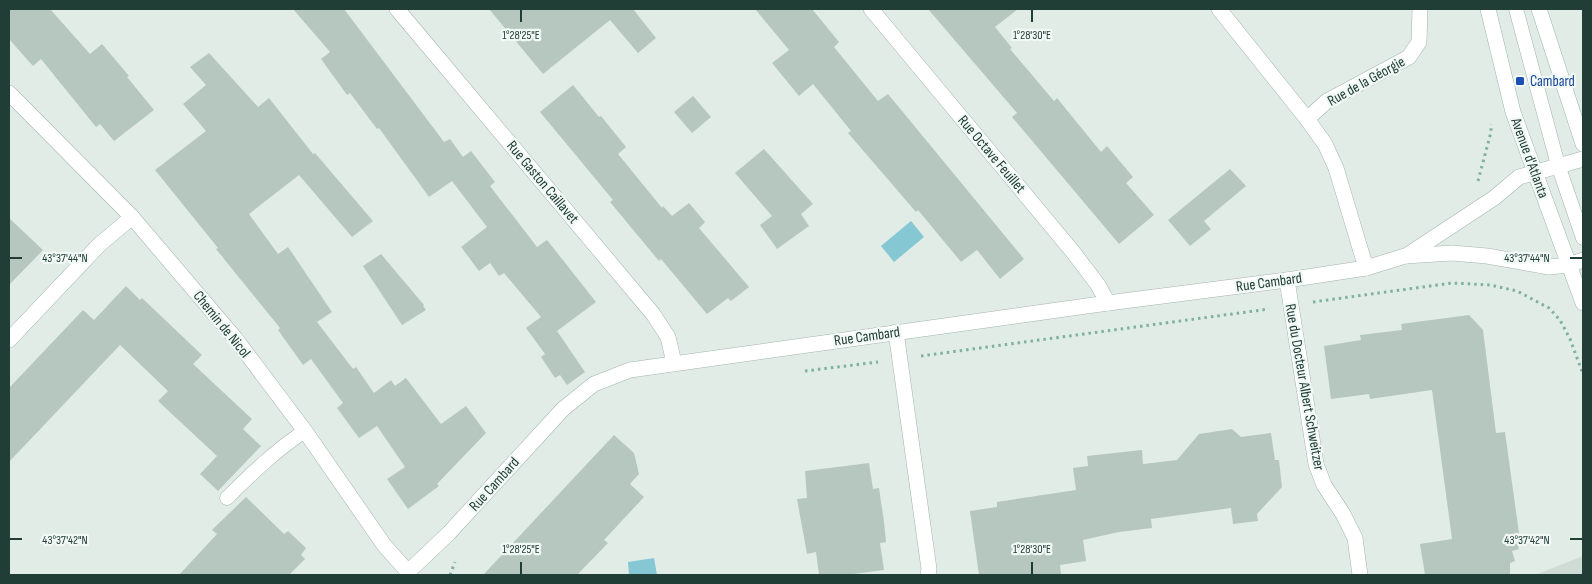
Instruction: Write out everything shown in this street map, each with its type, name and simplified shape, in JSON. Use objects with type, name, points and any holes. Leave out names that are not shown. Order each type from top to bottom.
[{"type":"street","name":"Rue Gaston Caillavet","points":[[397,9],[653,314],[668,337],[674,363]]},
{"type":"street","name":"Rue Octave Feuillet","points":[[871,9],[1074,252],[1098,285],[1108,303]]},
{"type":"street","points":[[1219,9],[1326,144],[1336,168],[1366,268]]},
{"type":"street","name":"Rue de la Géorgie","points":[[1307,119],[1326,101],[1409,57],[1419,42],[1420,9]]},
{"type":"street","name":"Avenue d'Atlanta","points":[[1488,9],[1513,112],[1583,303]]},
{"type":"street","points":[[1539,9],[1583,144]]},
{"type":"street","name":"Chemin de Nicol","points":[[9,93],[132,217],[235,338],[305,431],[384,545],[408,574]]},
{"type":"street","name":"Rue Cambard","points":[[1404,256],[1494,198],[1519,177],[1583,159]]},
{"type":"street","points":[[9,340],[99,245],[132,217]]},
{"type":"street","name":"Rue Cambard","points":[[408,574],[449,533],[563,409],[594,384],[630,370],[896,332],[1287,280],[1366,268],[1404,256],[1452,253],[1487,256],[1549,266],[1569,265],[1583,260]]},
{"type":"street","name":"Rue du Docteur Albert Schweitzer","points":[[1287,280],[1316,464],[1324,485],[1343,514],[1355,538],[1360,575]]},
{"type":"street","points":[[896,332],[928,575]]},
{"type":"lane","name":"Avenue d'Atlanta","points":[[1516,9],[1558,165],[1583,238]]},
{"type":"lane","points":[[227,498],[284,445],[305,431]]},
{"type":"path","points":[[1323,301],[1452,283],[1490,285],[1517,291],[1549,308],[1560,320],[1583,374]]},
{"type":"path","points":[[802,372],[1260,310]]},
{"type":"path","points":[[450,575],[456,558]]},
{"type":"shaded area","points":[[1583,556],[1583,575],[1535,575]]},
{"type":"water","points":[[911,221],[924,237],[894,262],[881,246]]},
{"type":"water","points":[[654,558],[657,575],[629,575],[628,562]]},
{"type":"building","points":[[9,9],[50,9],[90,54],[102,44],[154,110],[114,141],[100,124],[96,127],[41,59],[33,66],[9,39]]},
{"type":"building","points":[[293,9],[344,9],[444,142],[450,139],[463,157],[471,151],[495,182],[490,186],[537,247],[547,240],[596,302],[557,331],[585,372],[567,385],[560,375],[555,378],[541,357],[545,354],[526,328],[541,317],[504,273],[499,276],[490,263],[479,271],[461,247],[487,227],[452,181],[429,197],[379,128],[377,129],[350,93],[347,95],[321,59],[330,52]]},
{"type":"building","points":[[489,9],[633,9],[656,38],[638,53],[610,20],[543,74]]},
{"type":"building","points":[[755,9],[812,9],[839,42],[834,47],[878,101],[888,94],[1024,259],[1000,279],[977,250],[961,262],[918,210],[916,212],[848,133],[851,131],[813,84],[799,96],[772,63],[789,50]]},
{"type":"building","points":[[928,9],[1018,9],[995,27],[1012,48],[1010,49],[1054,101],[1057,98],[1101,152],[1107,146],[1133,177],[1126,183],[1154,215],[1119,244],[1012,117],[1017,113]]},
{"type":"building","points":[[209,53],[258,107],[269,98],[313,154],[315,153],[373,221],[352,237],[299,175],[249,214],[278,254],[288,247],[332,312],[317,322],[353,369],[356,367],[374,393],[391,380],[395,386],[406,378],[441,424],[466,406],[486,433],[437,484],[439,486],[408,509],[387,479],[405,467],[377,426],[359,438],[337,408],[343,403],[311,359],[303,365],[278,330],[280,328],[155,170],[206,131],[183,104],[206,85],[190,67]]},
{"type":"building","points":[[573,85],[626,147],[618,154],[662,208],[663,206],[672,216],[689,203],[705,222],[699,228],[749,287],[731,301],[728,298],[707,314],[661,259],[659,261],[610,202],[613,200],[540,112]]},
{"type":"building","points":[[693,96],[711,117],[692,133],[674,112]]},
{"type":"building","points":[[764,149],[813,204],[801,214],[809,226],[777,249],[760,225],[772,216],[735,173]]},
{"type":"building","points":[[1230,169],[1246,186],[1204,221],[1211,229],[1190,246],[1168,220]]},
{"type":"building","points":[[9,218],[43,250],[9,285]]},
{"type":"building","points":[[381,254],[424,305],[426,310],[402,325],[363,266]]},
{"type":"building","points":[[126,286],[140,300],[142,298],[202,355],[193,364],[252,419],[243,429],[261,446],[218,491],[200,474],[217,456],[158,401],[168,391],[120,345],[9,462],[9,388],[83,310],[94,320]]},
{"type":"building","points":[[1469,315],[1483,330],[1496,433],[1505,432],[1519,533],[1514,535],[1519,549],[1512,551],[1515,561],[1510,563],[1510,575],[1425,575],[1420,544],[1452,539],[1432,390],[1370,399],[1369,394],[1331,399],[1324,346],[1361,340],[1360,335],[1402,330],[1401,324]]},
{"type":"building","points":[[1232,429],[1241,437],[1271,433],[1275,460],[1279,460],[1282,487],[1257,514],[1258,521],[1233,524],[1231,508],[1151,519],[1152,528],[1119,532],[1083,540],[1086,561],[1060,565],[1061,575],[979,575],[970,511],[997,507],[997,502],[1076,490],[1073,468],[1088,466],[1087,456],[1142,450],[1143,464],[1177,460],[1199,434]]},
{"type":"building","points":[[614,435],[634,453],[639,474],[630,484],[644,497],[604,540],[608,543],[577,575],[483,575]]},
{"type":"building","points":[[869,463],[873,489],[879,488],[884,522],[886,542],[880,543],[884,570],[846,575],[819,575],[816,552],[807,554],[797,499],[807,498],[805,471]]},
{"type":"building","points":[[246,497],[284,534],[288,531],[306,548],[301,555],[305,559],[289,575],[179,575],[217,534],[212,530]]},
{"type":"place","name":"Cambard","points":[[1520,81]]}]
